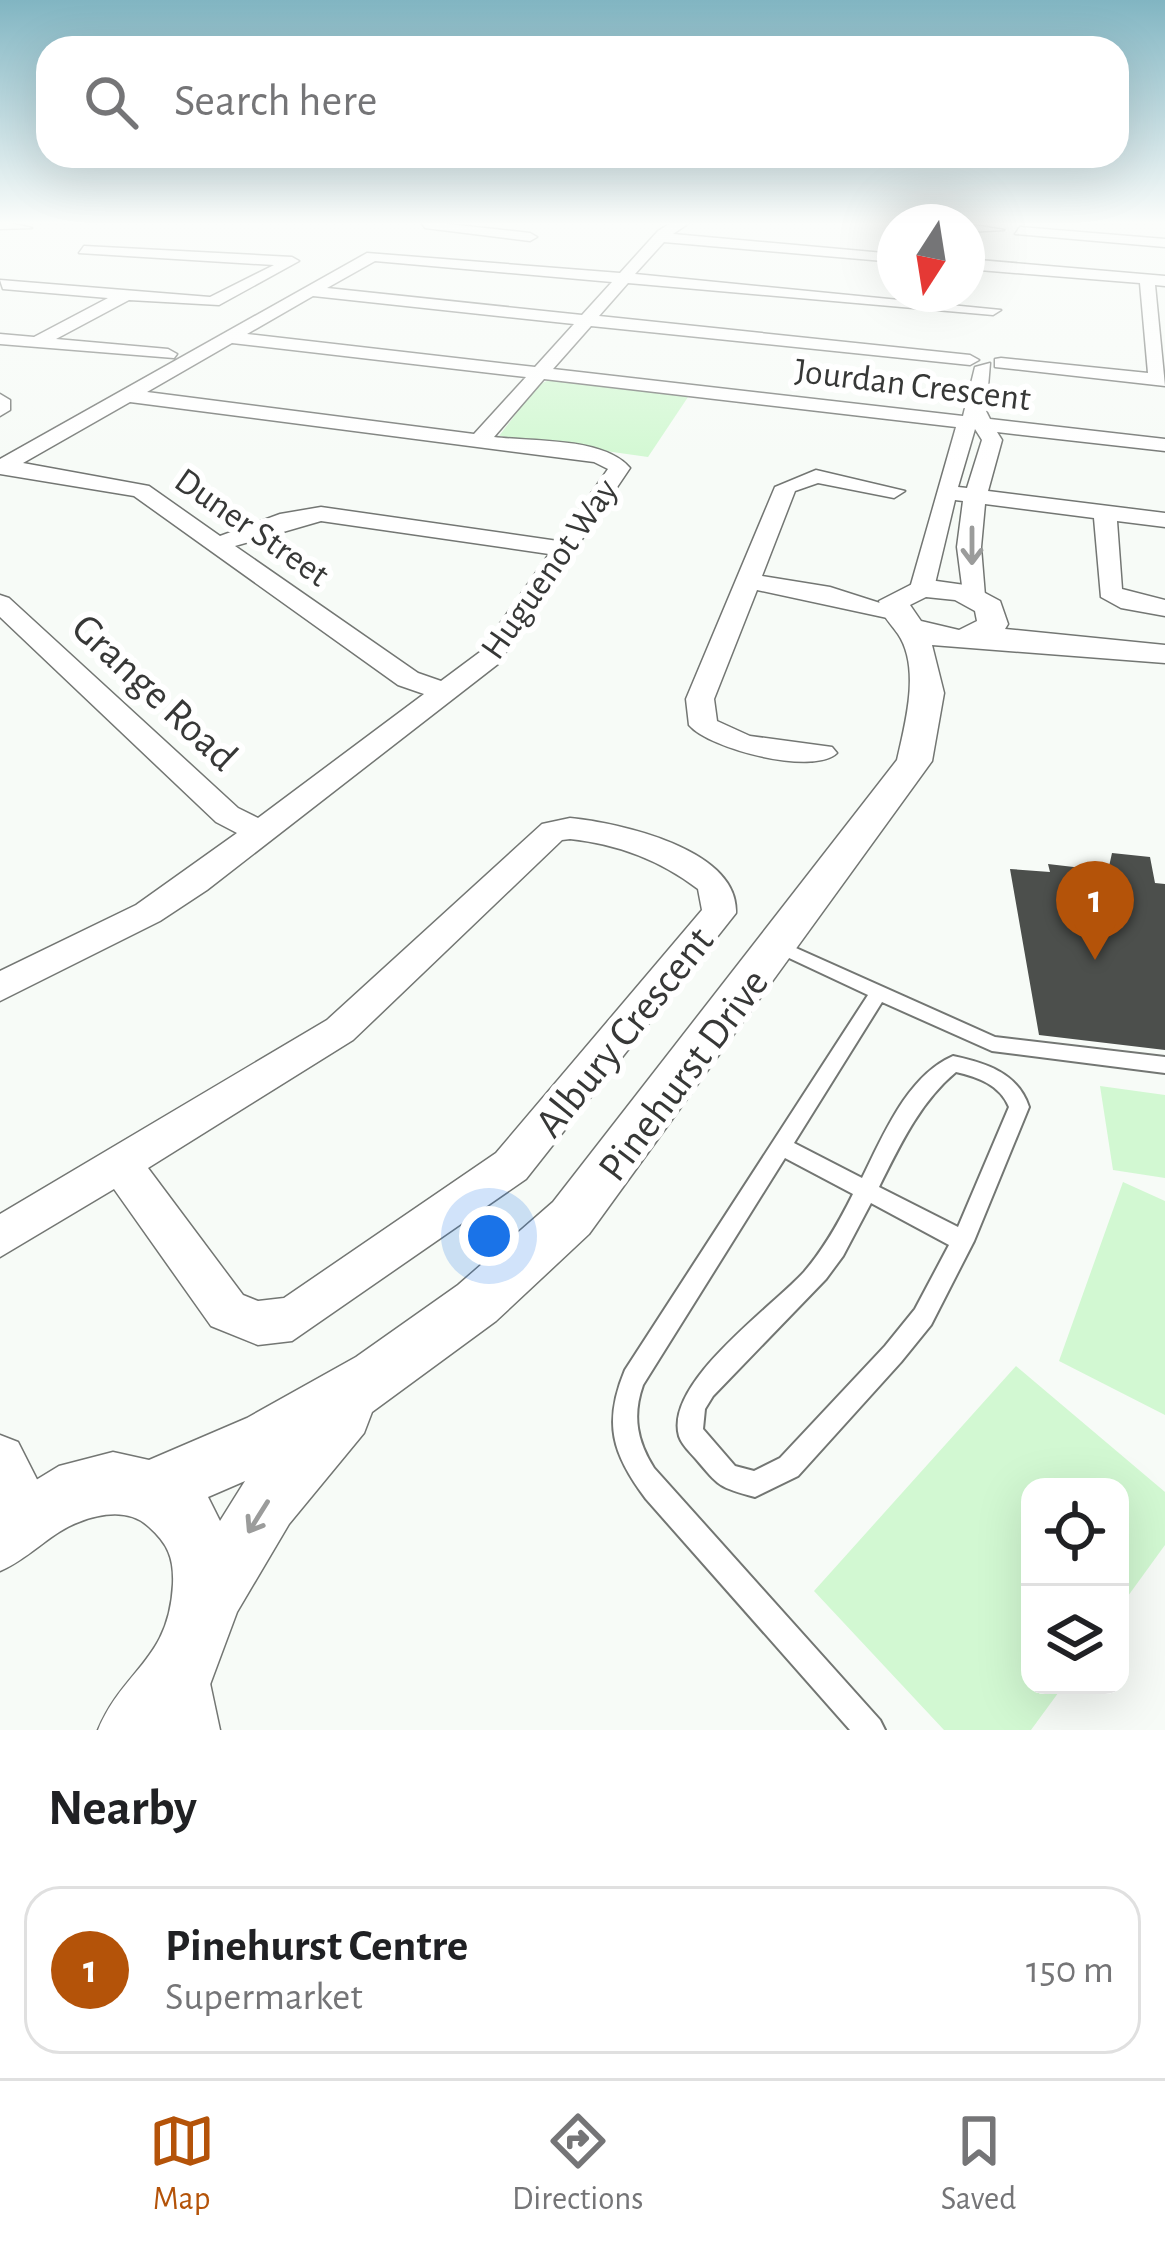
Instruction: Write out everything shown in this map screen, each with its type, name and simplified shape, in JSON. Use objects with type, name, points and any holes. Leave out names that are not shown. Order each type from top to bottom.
[{"type":"street","points":[[38,342],[106,302]]},
{"type":"street","points":[[1,467],[288,302]]},
{"type":"street","points":[[410,302],[586,320],[991,327],[1082,302]]},
{"type":"street","points":[[479,441],[603,302]]},
{"type":"street","points":[[810,302],[991,327]]},
{"type":"street","points":[[907,606],[976,419],[995,302]]},
{"type":"street","points":[[1157,302],[1161,380]]},
{"type":"street","points":[[985,311],[991,327]]},
{"type":"street","name":"Jourdan Crescent","points":[[991,327],[1161,380]]},
{"type":"street","name":"Jourdan Crescent","points":[[225,338],[976,419],[1165,445]]},
{"type":"street","points":[[0,339],[168,354]]},
{"type":"street","name":"Huguenot Way","points":[[0,987],[148,913],[499,648],[618,465],[594,456],[124,395]]},
{"type":"street","points":[[0,400],[0,410]]},
{"type":"street","points":[[972,637],[993,624],[994,616],[977,598],[969,547],[975,496],[992,440],[976,419]]},
{"type":"street","name":"Duner Street","points":[[1,467],[133,488],[408,679],[444,691]]},
{"type":"street","points":[[822,753],[773,750],[703,724],[700,699],[790,483],[822,476],[894,491]]},
{"type":"street","points":[[947,492],[1165,520]]},
{"type":"street","points":[[1105,513],[1110,592],[1130,603],[1165,608]]},
{"type":"street","points":[[219,544],[288,519],[321,514],[566,549]]},
{"type":"street","points":[[747,581],[907,606],[977,598],[1165,637]]},
{"type":"street","name":"Grange Road","points":[[0,603],[226,815],[260,832]]},
{"type":"street","points":[[907,606],[972,637],[1165,654]]},
{"type":"street","name":"Pinehurst Drive","points":[[152,1489],[235,1459],[358,1394],[536,1254],[571,1218],[914,760],[928,693],[907,606]]},
{"type":"street","name":"Pinehurst Drive","points":[[928,693],[972,637]]},
{"type":"street","name":"Albury Crescent","points":[[0,1237],[340,1030],[553,831],[595,827],[699,872],[717,887],[719,913],[520,1158],[292,1319],[258,1323],[227,1310],[121,1165]]},
{"type":"street","name":"Pinehurst Drive","points":[[210,1596],[267,1502],[358,1394]]},
{"type":"street","points":[[9,1504],[122,1483],[152,1489],[178,1504],[197,1529],[208,1559],[210,1596],[188,1702],[158,1708],[133,1730]]},
{"type":"lane","points":[[778,946],[992,1044],[1165,1064]]},
{"type":"lane","points":[[869,1730],[656,1490],[631,1459],[625,1437],[626,1400],[634,1378],[879,992]]},
{"type":"lane","points":[[958,1064],[1005,1083],[1016,1093],[1019,1107],[964,1241],[923,1317],[789,1466],[755,1484],[728,1477],[691,1434],[694,1404],[710,1380],[818,1272],[922,1093],[942,1072],[958,1064]]},
{"type":"lane","points":[[782,1146],[964,1241]]},
{"type":"green space","points":[[549,380],[690,394],[648,457],[499,436],[538,385]]},
{"type":"green space","points":[[1100,1086],[1165,1095],[1165,1178],[1113,1170]]},
{"type":"green space","points":[[1123,1182],[1165,1201],[1165,1415],[1059,1361]]},
{"type":"green space","points":[[1016,1366],[1165,1492],[1165,1545],[1129,1595],[1129,1478],[1021,1478],[1021,1694],[1057,1694],[1031,1730],[944,1730],[814,1591]]},
{"type":"building","points":[[1112,853],[1150,857],[1155,883],[1165,884],[1165,1050],[1039,1035],[1010,869],[1050,872],[1048,864],[1108,871]]},
{"type":"place","name":"Pinehurst Centre","points":[[1095,960]]}]
